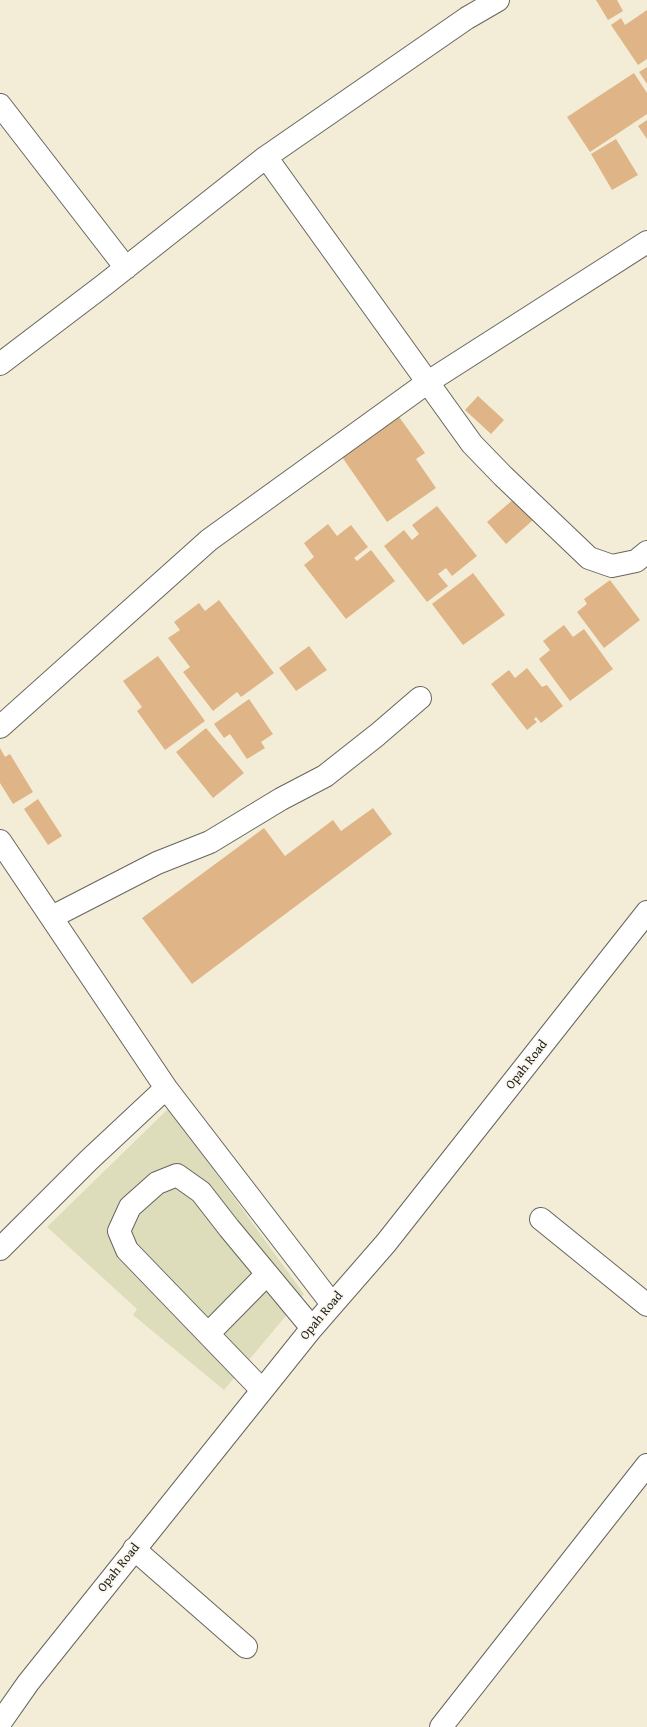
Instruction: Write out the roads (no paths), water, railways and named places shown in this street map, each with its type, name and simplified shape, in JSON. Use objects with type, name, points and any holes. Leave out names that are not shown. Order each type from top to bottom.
[{"type":"street","points":[[0,364],[126,268],[266,157],[467,18],[498,0]]},
{"type":"street","points":[[0,105],[126,268]]},
{"type":"street","points":[[266,157],[472,444],[503,476],[589,558],[612,566],[636,561],[647,552]]},
{"type":"street","points":[[0,727],[209,540],[428,382],[647,242]]},
{"type":"street","points":[[52,916],[157,863],[210,842],[281,799],[325,776],[377,735],[420,698]]},
{"type":"street","points":[[0,841],[52,916],[166,1088],[332,1304]]},
{"type":"street","name":"Opah Road","points":[[0,1723],[28,1683],[134,1549],[312,1328],[386,1243],[647,912]]},
{"type":"street","points":[[0,1249],[89,1160],[166,1088]]},
{"type":"street","points":[[262,1390],[127,1250],[119,1231],[130,1207],[157,1183],[177,1175],[201,1192],[228,1228],[312,1328]]},
{"type":"street","points":[[541,1219],[647,1306]]},
{"type":"street","points":[[208,1334],[267,1274]]},
{"type":"street","points":[[441,1727],[647,1465]]},
{"type":"street","points":[[134,1549],[246,1647]]}]
